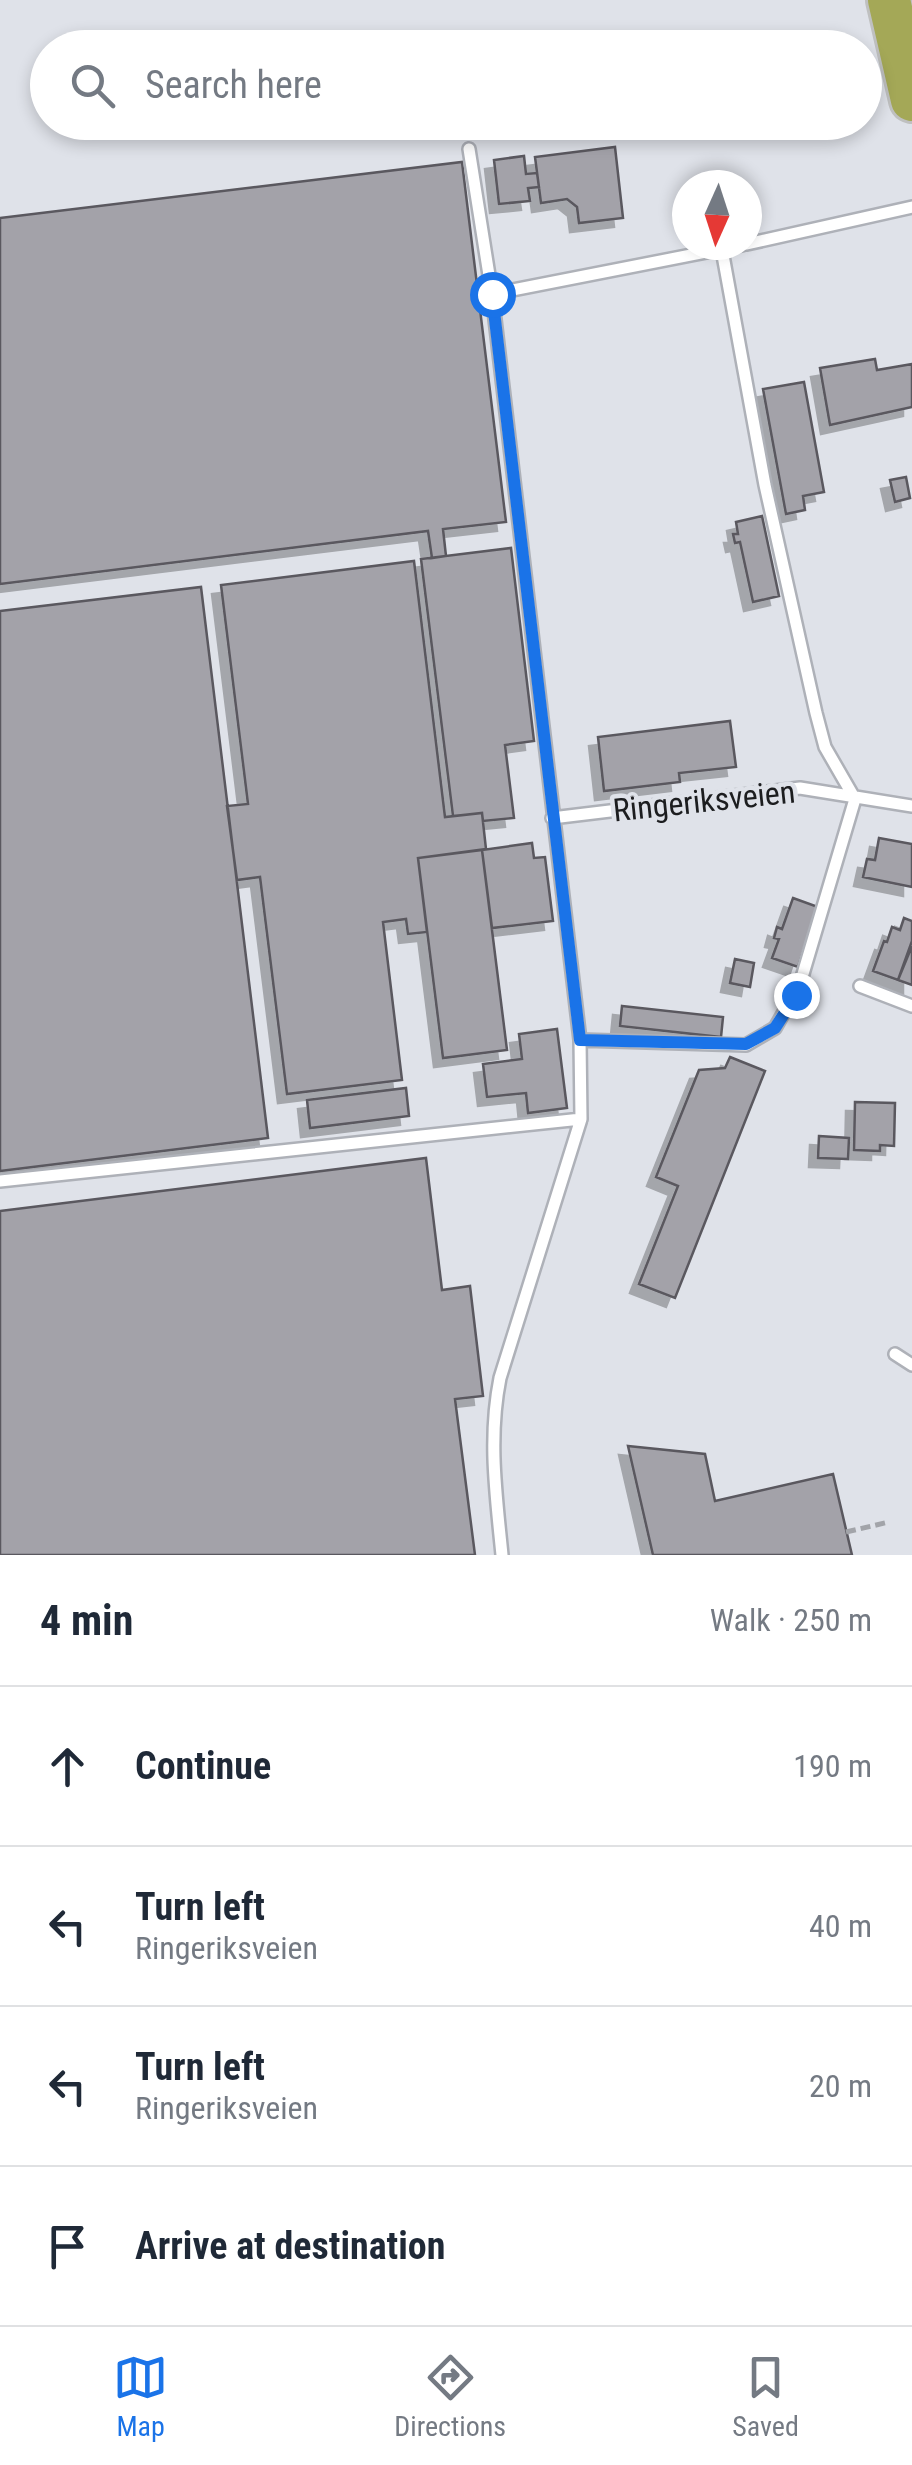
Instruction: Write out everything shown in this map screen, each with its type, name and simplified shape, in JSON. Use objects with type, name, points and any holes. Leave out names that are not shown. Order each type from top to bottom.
[{"type":"highway","points":[[889,0],[912,100]]},
{"type":"lane","points":[[468,149],[492,294],[580,1040],[581,1119],[495,1404],[492,1455],[502,1555]]},
{"type":"lane","points":[[762,240],[912,207]]},
{"type":"lane","points":[[492,294],[672,260]]},
{"type":"lane","points":[[580,1040],[746,1044],[775,1028],[800,984],[856,799],[826,747],[816,714],[766,486],[724,260]]},
{"type":"lane","name":"Ringeriksveien","points":[[552,818],[800,788],[912,806]]},
{"type":"lane","points":[[860,986],[912,1006]]},
{"type":"lane","points":[[0,1181],[581,1119]]},
{"type":"lane","points":[[912,1352],[895,1354],[912,1365]]},
{"type":"path","points":[[846,1532],[888,1522]]},
{"type":"building","points":[[615,147],[623,218],[579,223],[577,207],[567,199],[541,203],[535,157]]},
{"type":"building","points":[[524,156],[526,174],[537,173],[539,187],[528,188],[530,201],[499,204],[494,160]]},
{"type":"building","points":[[462,162],[506,522],[443,529],[446,556],[432,558],[428,531],[0,584],[0,218]]},
{"type":"building","points":[[875,359],[877,370],[912,364],[912,407],[830,425],[820,368]]},
{"type":"building","points":[[804,382],[824,492],[803,496],[805,510],[786,514],[763,389]]},
{"type":"building","points":[[906,477],[910,498],[895,502],[890,480]]},
{"type":"building","points":[[762,516],[779,596],[753,602],[740,542],[735,543],[733,534],[738,534],[736,522]]},
{"type":"building","points":[[511,548],[534,741],[505,745],[514,818],[483,821],[482,813],[453,816],[421,559]]},
{"type":"building","points":[[414,561],[445,817],[482,813],[486,849],[418,858],[427,932],[408,934],[406,919],[383,922],[402,1080],[287,1094],[260,877],[237,880],[227,806],[248,804],[221,585]]},
{"type":"building","points":[[201,587],[268,1138],[0,1171],[0,611]]},
{"type":"building","points":[[730,721],[736,767],[679,773],[680,782],[604,791],[598,737]]},
{"type":"building","points":[[879,838],[912,844],[912,887],[863,877],[867,859],[875,860]]},
{"type":"building","points":[[532,843],[534,858],[545,857],[553,921],[492,928],[482,850]]},
{"type":"building","points":[[482,850],[507,1050],[443,1058],[418,858]]},
{"type":"building","points":[[793,898],[818,907],[798,967],[772,958],[779,939],[774,938],[777,927],[782,929]]},
{"type":"building","points":[[904,918],[912,921],[912,941],[898,980],[873,971],[892,927],[900,930]]},
{"type":"building","points":[[912,946],[912,985],[898,980]]},
{"type":"building","points":[[735,959],[754,963],[750,987],[730,983]]},
{"type":"building","points":[[622,1006],[723,1017],[721,1037],[620,1026]]},
{"type":"building","points":[[557,1029],[567,1108],[528,1113],[526,1093],[487,1097],[483,1064],[522,1059],[519,1034]]},
{"type":"building","points":[[730,1057],[765,1071],[675,1298],[639,1284],[678,1186],[656,1177],[699,1070],[725,1068]]},
{"type":"building","points":[[406,1088],[409,1116],[310,1128],[307,1100]]},
{"type":"building","points":[[855,1102],[895,1103],[894,1146],[880,1145],[880,1151],[854,1150]]},
{"type":"building","points":[[819,1136],[849,1138],[848,1159],[818,1158]]},
{"type":"building","points":[[426,1158],[442,1290],[470,1286],[483,1396],[455,1399],[475,1555],[0,1555],[0,1211]]},
{"type":"building","points":[[628,1446],[705,1454],[715,1501],[833,1474],[852,1555],[653,1555]]},
{"type":"route","points":[[492,294],[580,1040],[746,1044],[775,1028],[796,995]]}]
